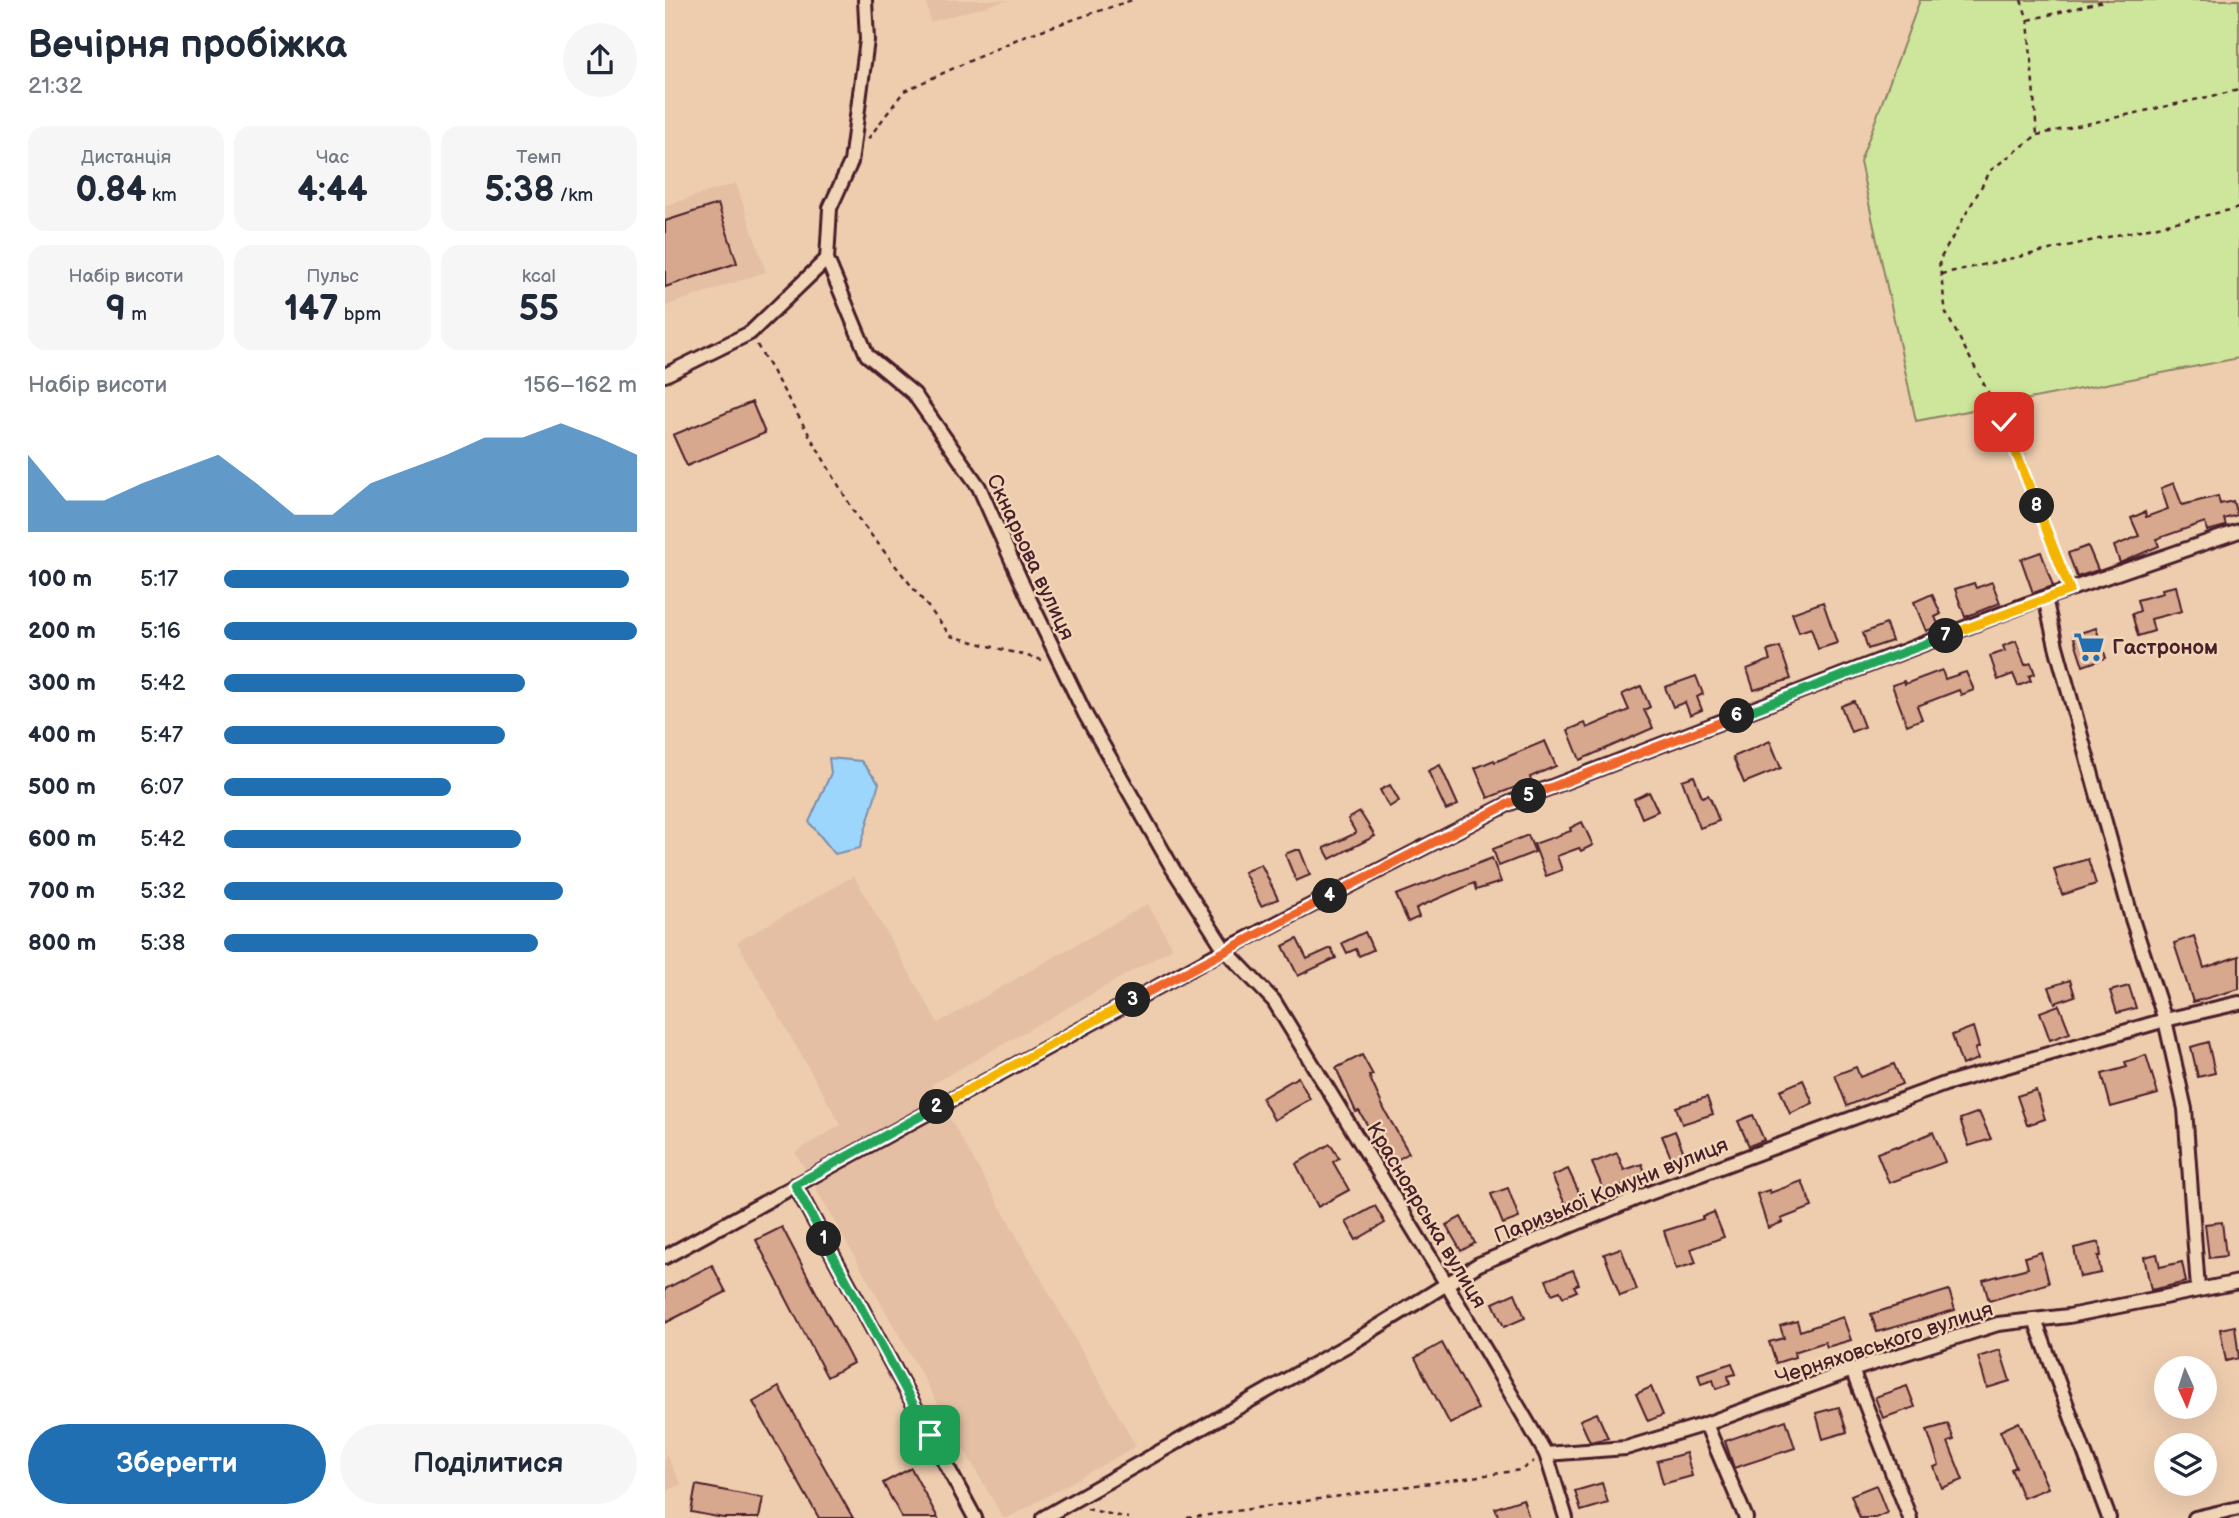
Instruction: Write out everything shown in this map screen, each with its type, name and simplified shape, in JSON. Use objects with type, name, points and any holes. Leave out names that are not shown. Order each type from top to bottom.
[{"type":"street","points":[[665,375],[750,333],[827,259],[829,208],[851,162],[867,40],[865,0]]},
{"type":"street","name":"Скнарьова вулиця","points":[[827,259],[867,355],[914,394],[979,487],[1085,715],[1173,869],[1225,950]]},
{"type":"street","points":[[665,1257],[1225,950],[1510,803],[2045,598],[2239,531]]},
{"type":"street","points":[[2045,598],[2129,906],[2165,1020],[2186,1110],[2198,1289]]},
{"type":"street","name":"Красноярська вулиця","points":[[1225,950],[1274,1001],[1446,1283],[1546,1454],[1566,1518]]},
{"type":"street","name":"Паризької Комуни вулиця","points":[[1043,1518],[1353,1342],[1479,1264],[1634,1199],[1945,1084],[2165,1020],[2239,1003]]},
{"type":"street","points":[[795,1185],[975,1518]]},
{"type":"street","name":"Черняховського вулиця","points":[[1546,1454],[1626,1448],[1706,1424],[1851,1370],[1998,1324],[2069,1316],[2239,1282]]},
{"type":"street","points":[[2035,1320],[2109,1518]]},
{"type":"street","points":[[1851,1370],[1910,1518]]},
{"type":"street","points":[[1706,1424],[1747,1518]]},
{"type":"street","points":[[2196,1518],[2239,1508]]},
{"type":"path","points":[[866,142],[904,91],[1024,36],[1132,0]]},
{"type":"path","points":[[2021,0],[2028,20],[2036,135]]},
{"type":"path","points":[[2028,20],[2107,0]]},
{"type":"path","points":[[2070,590],[2004,422],[1946,313],[1939,261],[1991,170],[2036,135],[2239,90]]},
{"type":"path","points":[[1941,274],[2239,208]]},
{"type":"path","points":[[750,333],[856,516],[951,636],[1061,664]]},
{"type":"path","points":[[1187,1518],[1521,1470],[1546,1454]]},
{"type":"path","points":[[1081,1510],[1093,1509],[1128,1518]]},
{"type":"shaded area","points":[[926,0],[1008,0],[930,22]]},
{"type":"shaded area","points":[[736,183],[766,272],[665,306],[665,206]]},
{"type":"shaded area","points":[[854,876],[938,1023],[1148,904],[1173,948],[931,1085],[1136,1446],[1008,1518],[1003,1518],[795,1152],[841,1125],[737,942]]},
{"type":"shaded area","points":[[665,1453],[681,1484],[665,1492]]},
{"type":"green space","points":[[1920,0],[2239,0],[2239,358],[1916,421],[1860,162]]},
{"type":"water","points":[[829,758],[861,761],[879,783],[860,848],[835,854],[809,822],[831,773]]},
{"type":"building","points":[[718,204],[737,263],[665,287],[665,221]]},
{"type":"building","points":[[752,402],[765,433],[687,466],[673,435]]},
{"type":"building","points":[[2174,483],[2182,505],[2218,496],[2220,504],[2233,501],[2237,515],[2224,519],[2226,526],[2207,531],[2205,522],[2156,539],[2159,546],[2120,563],[2114,546],[2139,536],[2131,518],[2145,512],[2146,517],[2168,509],[2161,488]]},
{"type":"building","points":[[2088,546],[2098,570],[2077,577],[2068,553]]},
{"type":"building","points":[[2041,552],[2053,586],[2033,593],[2021,559]]},
{"type":"building","points":[[1992,582],[2000,603],[1965,617],[1955,589],[1974,583],[1976,588]]},
{"type":"building","points":[[2176,586],[2182,611],[2151,619],[2154,631],[2138,636],[2132,614],[2140,611],[2137,600],[2163,593],[2162,589]]},
{"type":"building","points":[[1932,594],[1941,614],[1935,617],[1939,626],[1926,631],[1914,602]]},
{"type":"building","points":[[1823,602],[1837,643],[1818,649],[1811,628],[1799,632],[1792,613]]},
{"type":"building","points":[[1886,624],[1892,641],[1868,649],[1863,633]]},
{"type":"building","name":"Гастроном","points":[[2096,628],[2106,658],[2083,666],[2073,635]]},
{"type":"building","points":[[2016,641],[2025,665],[2031,663],[2035,674],[2029,676],[2031,681],[2018,686],[2013,674],[1998,680],[1990,656],[2005,651],[2003,646]]},
{"type":"building","points":[[1780,647],[1791,679],[1754,690],[1747,669],[1770,660],[1767,651]]},
{"type":"building","points":[[1942,670],[1945,679],[1966,672],[1974,690],[1961,695],[1959,690],[1917,706],[1922,719],[1907,725],[1892,685],[1904,681],[1905,684]]},
{"type":"building","points":[[1696,676],[1703,694],[1697,697],[1702,710],[1690,715],[1685,702],[1673,707],[1665,687]]},
{"type":"building","points":[[1641,686],[1650,707],[1644,710],[1653,728],[1580,760],[1568,730],[1585,723],[1587,728],[1629,710],[1622,694]]},
{"type":"building","points":[[1854,701],[1864,727],[1851,732],[1841,706]]},
{"type":"building","points":[[1545,741],[1556,766],[1530,777],[1531,781],[1488,798],[1475,768]]},
{"type":"building","points":[[1770,741],[1781,768],[1744,783],[1733,757]]},
{"type":"building","points":[[1440,765],[1458,805],[1446,810],[1428,771]]},
{"type":"building","points":[[1694,776],[1702,797],[1708,795],[1711,800],[1719,821],[1700,828],[1682,780]]},
{"type":"building","points":[[1390,785],[1399,801],[1389,807],[1380,790]]},
{"type":"building","points":[[1649,792],[1658,811],[1642,818],[1634,799]]},
{"type":"building","points":[[1360,812],[1375,836],[1330,859],[1324,848],[1356,833],[1348,819]]},
{"type":"building","points":[[1582,822],[1593,845],[1581,851],[1579,848],[1557,856],[1562,870],[1546,876],[1534,844],[1571,831],[1570,828]]},
{"type":"building","points":[[1528,835],[1535,852],[1499,866],[1493,849]]},
{"type":"building","points":[[1300,850],[1310,875],[1296,881],[1285,854]]},
{"type":"building","points":[[1492,858],[1501,882],[1476,890],[1474,883],[1421,906],[1416,909],[1419,917],[1408,922],[1396,895]]},
{"type":"building","points":[[2088,859],[2096,884],[2062,895],[2054,869]]},
{"type":"building","points":[[1261,864],[1278,899],[1261,906],[1244,872]]},
{"type":"building","points":[[1365,932],[1373,950],[1359,956],[1356,949],[1347,953],[1342,943]]},
{"type":"building","points":[[2194,936],[2204,968],[2239,956],[2239,989],[2193,1002],[2174,943]]},
{"type":"building","points":[[1297,939],[1307,959],[1331,948],[1336,958],[1298,976],[1283,946]]},
{"type":"building","points":[[2070,980],[2075,996],[2055,1003],[2049,987]]},
{"type":"building","points":[[2129,986],[2136,1008],[2117,1013],[2110,991]]},
{"type":"building","points":[[2059,1005],[2070,1033],[2050,1040],[2040,1012]]},
{"type":"building","points":[[1973,1027],[1979,1047],[1975,1049],[1978,1059],[1962,1065],[1952,1035]]},
{"type":"building","points":[[2208,1042],[2215,1073],[2198,1077],[2191,1047]]},
{"type":"building","points":[[1362,1055],[1373,1075],[1369,1076],[1385,1111],[1409,1153],[1395,1161],[1383,1140],[1378,1143],[1359,1111],[1356,1112],[1336,1068]]},
{"type":"building","points":[[2146,1055],[2158,1094],[2111,1107],[2102,1074],[2127,1067],[2125,1062]]},
{"type":"building","points":[[1894,1064],[1902,1084],[1847,1106],[1835,1075],[1856,1067],[1860,1077]]},
{"type":"building","points":[[1298,1077],[1310,1099],[1274,1120],[1262,1098]]},
{"type":"building","points":[[1803,1080],[1813,1103],[1790,1114],[1780,1090]]},
{"type":"building","points":[[2036,1090],[2045,1119],[2027,1125],[2017,1096]]},
{"type":"building","points":[[1707,1097],[1713,1114],[1682,1124],[1676,1107]]},
{"type":"building","points":[[1979,1112],[1991,1139],[1969,1146],[1960,1119]]},
{"type":"building","points":[[1753,1115],[1764,1140],[1749,1146],[1738,1121]]},
{"type":"building","points":[[1675,1131],[1685,1155],[1672,1160],[1662,1136]]},
{"type":"building","points":[[1933,1132],[1945,1162],[1889,1183],[1877,1153],[1896,1146],[1897,1148]]},
{"type":"building","points":[[1330,1144],[1339,1158],[1333,1162],[1349,1190],[1318,1207],[1296,1164]]},
{"type":"building","points":[[1617,1153],[1624,1170],[1642,1164],[1649,1183],[1636,1187],[1634,1181],[1605,1193],[1592,1163]]},
{"type":"building","points":[[1568,1169],[1581,1197],[1565,1204],[1552,1176]]},
{"type":"building","points":[[1802,1181],[1812,1207],[1781,1219],[1783,1222],[1768,1228],[1757,1194],[1769,1190],[1770,1193]]},
{"type":"building","points":[[1508,1188],[1519,1218],[1503,1224],[1491,1194]]},
{"type":"building","points":[[1375,1206],[1385,1223],[1356,1240],[1346,1222]]},
{"type":"building","points":[[1714,1212],[1724,1237],[1691,1249],[1696,1263],[1676,1269],[1664,1231],[1703,1219],[1702,1217]]},
{"type":"building","points":[[1461,1217],[1475,1243],[1461,1251],[1446,1225]]},
{"type":"building","points":[[2222,1222],[2226,1256],[2209,1258],[2205,1224]]},
{"type":"building","points":[[782,1227],[853,1363],[827,1377],[756,1240]]},
{"type":"building","points":[[2099,1242],[2101,1273],[2080,1277],[2074,1248]]},
{"type":"building","points":[[1621,1248],[1637,1290],[1620,1296],[1604,1254]]},
{"type":"building","points":[[2041,1252],[2049,1283],[1989,1301],[1983,1280],[2028,1268],[2025,1257]]},
{"type":"building","points":[[2157,1254],[2160,1267],[2182,1262],[2186,1282],[2151,1290],[2144,1257]]},
{"type":"building","points":[[712,1265],[726,1292],[665,1323],[665,1289]]},
{"type":"building","points":[[1573,1270],[1579,1284],[1574,1286],[1577,1291],[1563,1297],[1560,1291],[1552,1294],[1546,1280]]},
{"type":"building","points":[[1949,1290],[1955,1310],[1877,1332],[1871,1314]]},
{"type":"building","points":[[1515,1293],[1525,1318],[1504,1327],[1493,1303]]},
{"type":"building","points":[[1843,1317],[1851,1340],[1827,1347],[1825,1342],[1794,1352],[1795,1357],[1776,1363],[1769,1342],[1784,1338],[1780,1326],[1797,1321],[1800,1331]]},
{"type":"building","points":[[2235,1326],[2239,1358],[2226,1361],[2220,1329]]},
{"type":"building","points":[[1442,1343],[1478,1409],[1450,1424],[1415,1358]]},
{"type":"building","points":[[2000,1350],[2010,1381],[1987,1388],[1978,1357]]},
{"type":"building","points":[[1732,1363],[1736,1374],[1728,1376],[1730,1384],[1716,1389],[1713,1380],[1701,1384],[1698,1374]]},
{"type":"building","points":[[1907,1386],[1915,1407],[1883,1418],[1875,1397]]},
{"type":"building","points":[[779,1387],[853,1518],[819,1518],[753,1402]]},
{"type":"building","points":[[1651,1387],[1663,1415],[1648,1421],[1636,1394]]},
{"type":"building","points":[[1839,1407],[1847,1432],[1823,1439],[1816,1413]]},
{"type":"building","points":[[1597,1413],[1608,1438],[1590,1442],[1580,1420]]},
{"type":"building","points":[[1786,1420],[1795,1448],[1734,1468],[1725,1441]]},
{"type":"building","points":[[2019,1422],[2048,1488],[2023,1498],[2011,1469],[2016,1467],[2000,1431]]},
{"type":"building","points":[[1948,1424],[1954,1440],[1948,1442],[1963,1480],[1942,1488],[1934,1467],[1939,1465],[1927,1430]]},
{"type":"building","points":[[1686,1453],[1692,1476],[1663,1484],[1657,1461]]},
{"type":"building","points":[[911,1468],[938,1518],[902,1518],[883,1483]]},
{"type":"building","points":[[1602,1483],[1608,1503],[1581,1511],[1575,1491]]},
{"type":"building","points":[[696,1485],[763,1498],[759,1518],[723,1518],[691,1512]]},
{"type":"building","points":[[1876,1485],[1887,1513],[1875,1518],[1860,1518],[1851,1495]]},
{"type":"building","points":[[1523,1499],[1529,1518],[1499,1518],[1495,1508]]},
{"type":"place","name":"Гастроном","points":[[2089,647]]},
{"type":"route","points":[[930,1435],[795,1185],[1225,950],[1510,803],[2027,604],[2070,590],[2004,422]]}]
